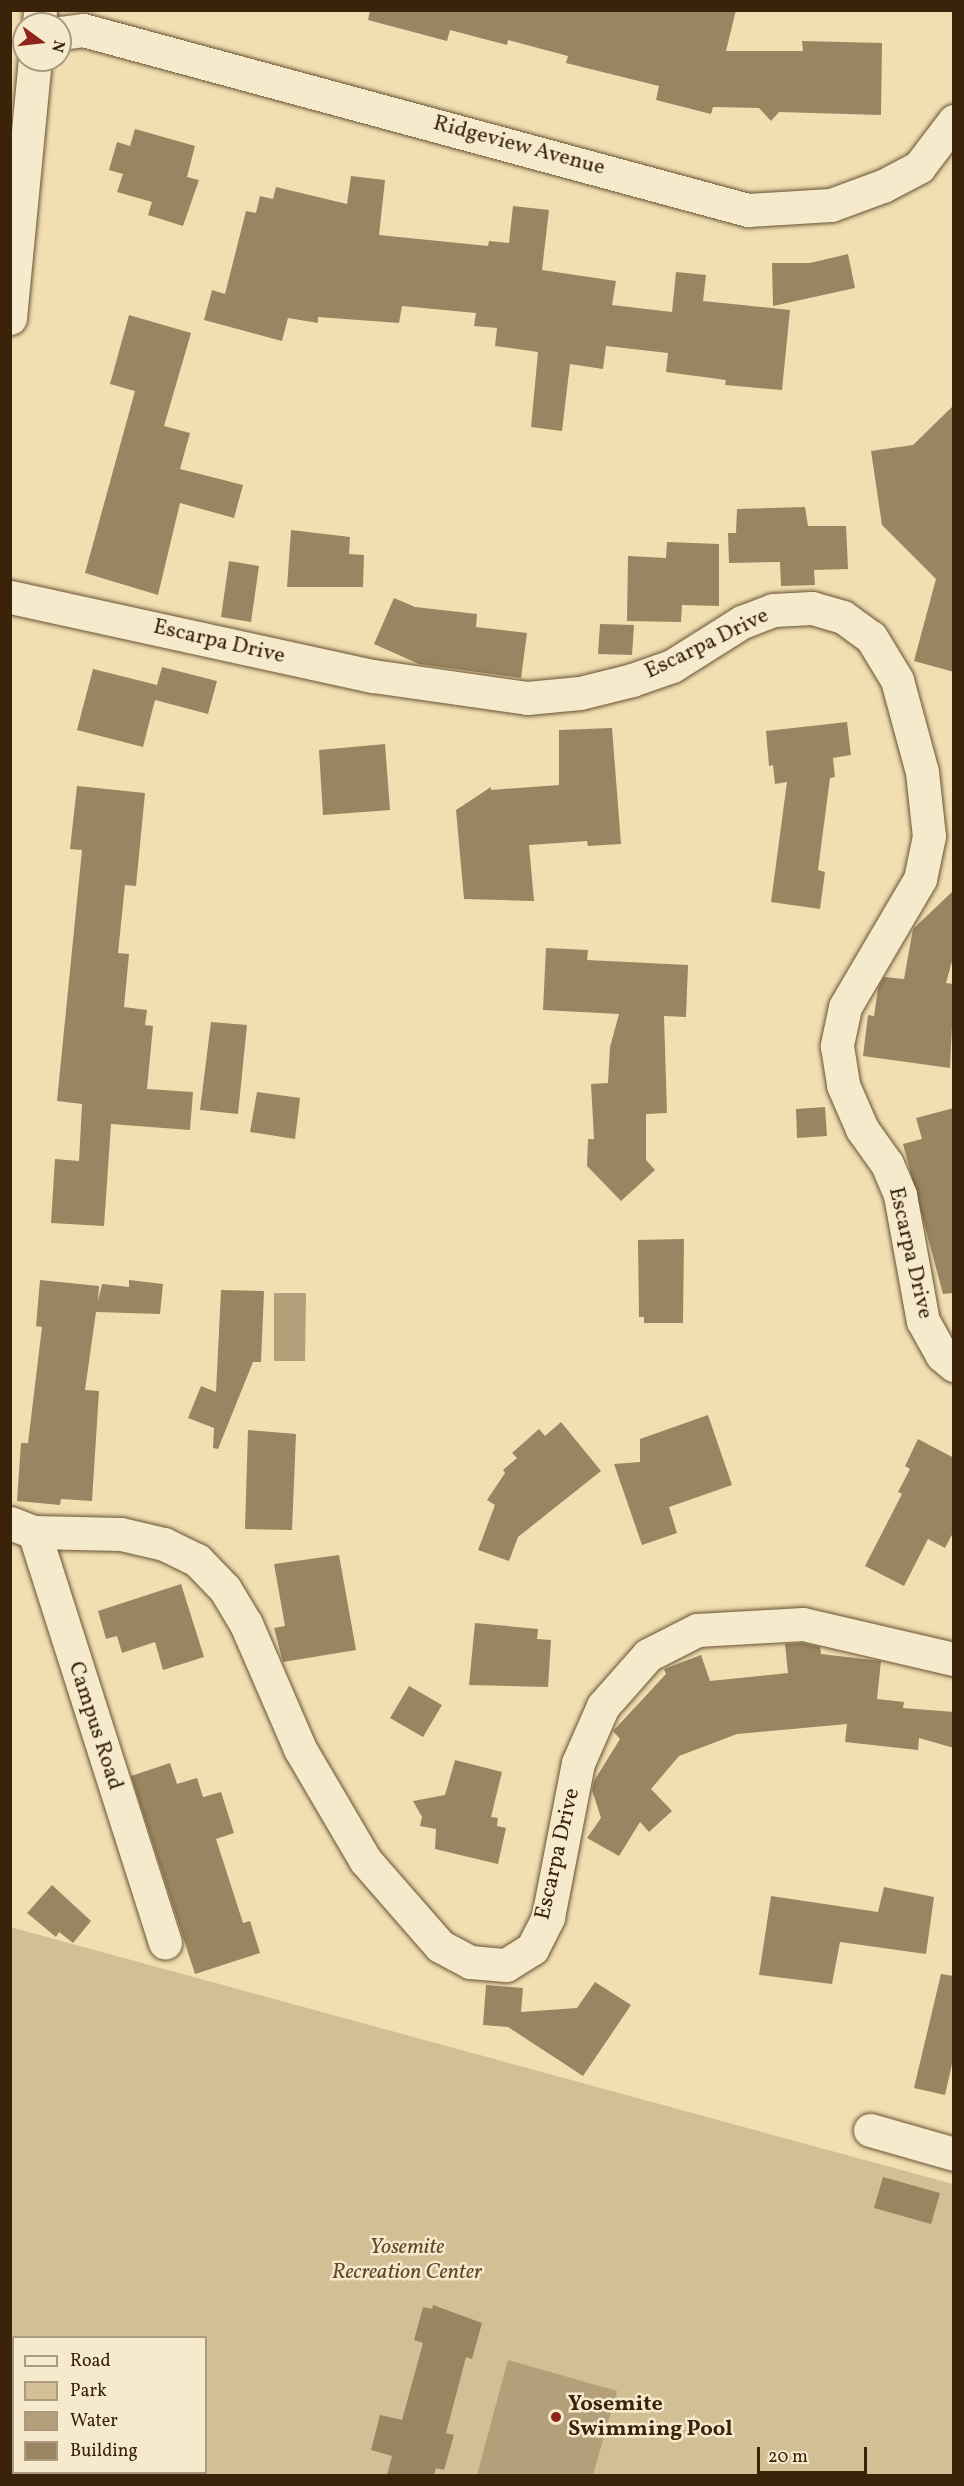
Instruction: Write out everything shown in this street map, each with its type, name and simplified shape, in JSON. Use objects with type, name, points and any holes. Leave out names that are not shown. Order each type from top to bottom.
[{"type":"street","name":"Ridgeview Avenue","points":[[72,31],[83,30],[748,210],[831,205],[883,186],[919,167],[954,121]]},
{"type":"street","points":[[10,318],[34,72]]},
{"type":"street","name":"Escarpa Drive","points":[[10,597],[373,676],[527,699],[580,693],[633,680],[672,666],[742,622],[773,610],[812,608],[843,617],[871,637],[897,680],[922,772],[930,836],[920,879],[845,1006],[837,1046],[843,1085],[862,1129],[887,1164],[900,1195],[923,1321],[942,1355],[954,1365]]},
{"type":"street","name":"Escarpa Drive","points":[[22,1528],[121,1534],[164,1544],[196,1560],[225,1588],[246,1624],[300,1749],[365,1860],[440,1946],[470,1962],[506,1965],[532,1949],[548,1917],[579,1763],[603,1706],[648,1655],[697,1630],[803,1624],[954,1659]]},
{"type":"street","name":"Campus Road","points":[[22,1528],[165,1943]]},
{"type":"street","points":[[870,2130],[954,2154]]},
{"type":"green space","name":"Yosemite Recreation Center","points":[[10,1927],[953,2184],[953,2475],[11,2475]]},
{"type":"water","points":[[274,1293],[306,1293],[305,1361],[274,1361]]},
{"type":"water","points":[[508,2360],[617,2391],[593,2475],[477,2475]]},
{"type":"building","points":[[370,10],[736,10],[726,51],[803,51],[802,41],[882,43],[881,115],[779,112],[771,121],[759,108],[713,107],[711,114],[656,100],[659,86],[566,63],[568,56],[508,40],[507,45],[450,30],[447,41],[368,20]]},
{"type":"building","points":[[135,129],[195,146],[187,177],[199,180],[183,226],[148,215],[152,202],[117,192],[123,174],[109,170],[117,142],[130,146]]},
{"type":"building","points":[[351,176],[385,180],[379,235],[488,246],[489,241],[509,243],[513,206],[549,210],[542,270],[616,281],[612,305],[672,312],[676,272],[706,275],[703,301],[790,310],[782,390],[725,385],[726,380],[666,372],[668,353],[606,346],[603,369],[570,364],[562,431],[531,427],[538,352],[495,346],[497,328],[474,326],[476,313],[402,306],[399,323],[318,317],[318,323],[288,318],[282,341],[204,320],[212,290],[225,294],[246,211],[256,213],[260,196],[273,199],[276,187],[347,204]]},
{"type":"building","points":[[848,254],[855,288],[773,306],[772,263],[810,263]]},
{"type":"building","points":[[129,315],[191,333],[164,426],[190,433],[180,469],[243,485],[234,518],[180,503],[158,595],[85,573],[135,391],[110,384]]},
{"type":"building","points":[[954,405],[954,672],[914,661],[936,579],[882,525],[871,451],[913,445]]},
{"type":"building","points":[[805,507],[808,526],[846,526],[848,569],[814,570],[815,585],[781,586],[780,562],[729,563],[728,533],[736,533],[737,509]]},
{"type":"building","points":[[291,530],[350,537],[349,554],[364,555],[363,587],[287,587]]},
{"type":"building","points":[[667,542],[719,544],[719,606],[682,605],[681,622],[627,621],[628,556],[666,558]]},
{"type":"building","points":[[229,561],[259,566],[251,622],[221,617]]},
{"type":"building","points":[[394,598],[415,607],[477,614],[476,627],[527,633],[521,678],[419,664],[374,644]]},
{"type":"building","points":[[600,624],[634,625],[632,655],[598,654]]},
{"type":"building","points":[[162,667],[217,681],[208,714],[155,700],[143,747],[77,730],[93,669],[157,685]]},
{"type":"building","points":[[847,722],[851,755],[833,758],[835,777],[830,778],[818,870],[825,872],[820,909],[771,902],[787,782],[775,784],[773,765],[769,766],[766,731]]},
{"type":"building","points":[[612,728],[621,844],[588,846],[587,841],[529,845],[534,901],[464,899],[456,810],[491,787],[491,790],[559,785],[559,730]]},
{"type":"building","points":[[385,744],[390,810],[323,815],[319,750]]},
{"type":"building","points":[[77,786],[145,793],[136,886],[125,885],[118,953],[129,954],[124,1007],[147,1010],[145,1025],[153,1026],[147,1089],[193,1092],[190,1130],[111,1124],[104,1226],[51,1223],[55,1159],[79,1161],[82,1104],[57,1101],[82,850],[70,849]]},
{"type":"building","points":[[954,890],[954,954],[946,983],[954,984],[950,1068],[863,1056],[868,1015],[874,1016],[878,988],[884,977],[904,979],[913,929]]},
{"type":"building","points":[[546,948],[588,950],[587,960],[688,965],[686,1017],[664,1016],[667,1113],[646,1114],[646,1160],[655,1170],[621,1201],[587,1166],[588,1139],[594,1139],[591,1084],[608,1083],[610,1047],[619,1014],[543,1010]]},
{"type":"building","points":[[211,1022],[247,1025],[238,1114],[200,1110]]},
{"type":"building","points":[[257,1092],[300,1098],[295,1139],[250,1132]]},
{"type":"building","points":[[825,1107],[827,1136],[797,1138],[796,1109]]},
{"type":"building","points":[[954,1108],[954,1293],[943,1294],[903,1144],[922,1139],[916,1118]]},
{"type":"building","points":[[684,1239],[683,1323],[644,1323],[644,1317],[639,1317],[638,1240]]},
{"type":"building","points":[[40,1280],[99,1286],[98,1301],[102,1284],[129,1287],[129,1280],[163,1284],[160,1314],[96,1312],[85,1390],[99,1391],[92,1501],[61,1499],[60,1505],[17,1501],[21,1443],[28,1443],[42,1327],[36,1326]]},
{"type":"building","points":[[221,1290],[264,1291],[261,1362],[253,1362],[218,1449],[213,1448],[214,1428],[188,1418],[201,1386],[216,1392]]},
{"type":"building","points":[[708,1415],[732,1485],[669,1507],[677,1533],[642,1545],[614,1464],[640,1462],[640,1439]]},
{"type":"building","points":[[561,1422],[601,1471],[518,1537],[509,1561],[478,1550],[495,1505],[487,1500],[505,1473],[503,1470],[517,1458],[512,1453],[539,1429],[545,1436]]},
{"type":"building","points":[[248,1430],[296,1434],[292,1530],[245,1529]]},
{"type":"building","points":[[918,1439],[954,1458],[954,1531],[945,1548],[928,1539],[904,1586],[865,1566],[902,1494],[898,1492],[910,1469],[905,1466]]},
{"type":"building","points":[[339,1555],[356,1650],[283,1662],[274,1628],[285,1626],[274,1564]]},
{"type":"building","points":[[181,1584],[204,1657],[163,1670],[155,1642],[122,1653],[117,1636],[106,1639],[98,1611]]},
{"type":"building","points":[[475,1623],[538,1629],[537,1639],[551,1640],[548,1687],[469,1685]]},
{"type":"building","points":[[802,1643],[820,1647],[821,1654],[881,1661],[877,1699],[904,1702],[903,1708],[954,1712],[954,1748],[919,1738],[918,1750],[845,1742],[847,1724],[737,1734],[679,1756],[651,1789],[672,1811],[649,1832],[640,1822],[619,1856],[587,1838],[601,1818],[592,1790],[594,1781],[620,1739],[613,1731],[666,1674],[664,1669],[701,1655],[710,1681],[788,1673],[785,1644]]},
{"type":"building","points":[[409,1686],[442,1705],[423,1737],[390,1718]]},
{"type":"building","points":[[455,1760],[502,1772],[491,1817],[498,1818],[497,1826],[506,1828],[498,1864],[435,1849],[436,1829],[420,1826],[422,1817],[413,1801],[445,1795]]},
{"type":"building","points":[[170,1763],[177,1784],[197,1778],[203,1797],[221,1792],[234,1833],[216,1839],[243,1923],[250,1921],[260,1953],[195,1974],[131,1776]]},
{"type":"building","points":[[52,1885],[91,1921],[73,1943],[59,1932],[56,1937],[27,1913]]},
{"type":"building","points":[[884,1887],[934,1897],[926,1954],[840,1942],[832,1984],[759,1975],[771,1896],[878,1912]]},
{"type":"building","points":[[941,1974],[954,1976],[954,2055],[945,2095],[914,2088]]},
{"type":"building","points":[[595,1982],[631,2005],[583,2076],[508,2027],[483,2025],[486,1985],[523,1988],[521,2012],[577,2008]]},
{"type":"building","points":[[883,2177],[940,2193],[931,2224],[874,2208]]},
{"type":"building","points":[[433,2305],[482,2323],[472,2359],[466,2357],[446,2433],[454,2435],[444,2470],[436,2468],[434,2475],[387,2475],[392,2456],[371,2450],[380,2415],[402,2420],[423,2343],[414,2340],[423,2307],[432,2309]]},
{"type":"place","name":"Yosemite Swimming Pool","points":[[556,2417]]}]
